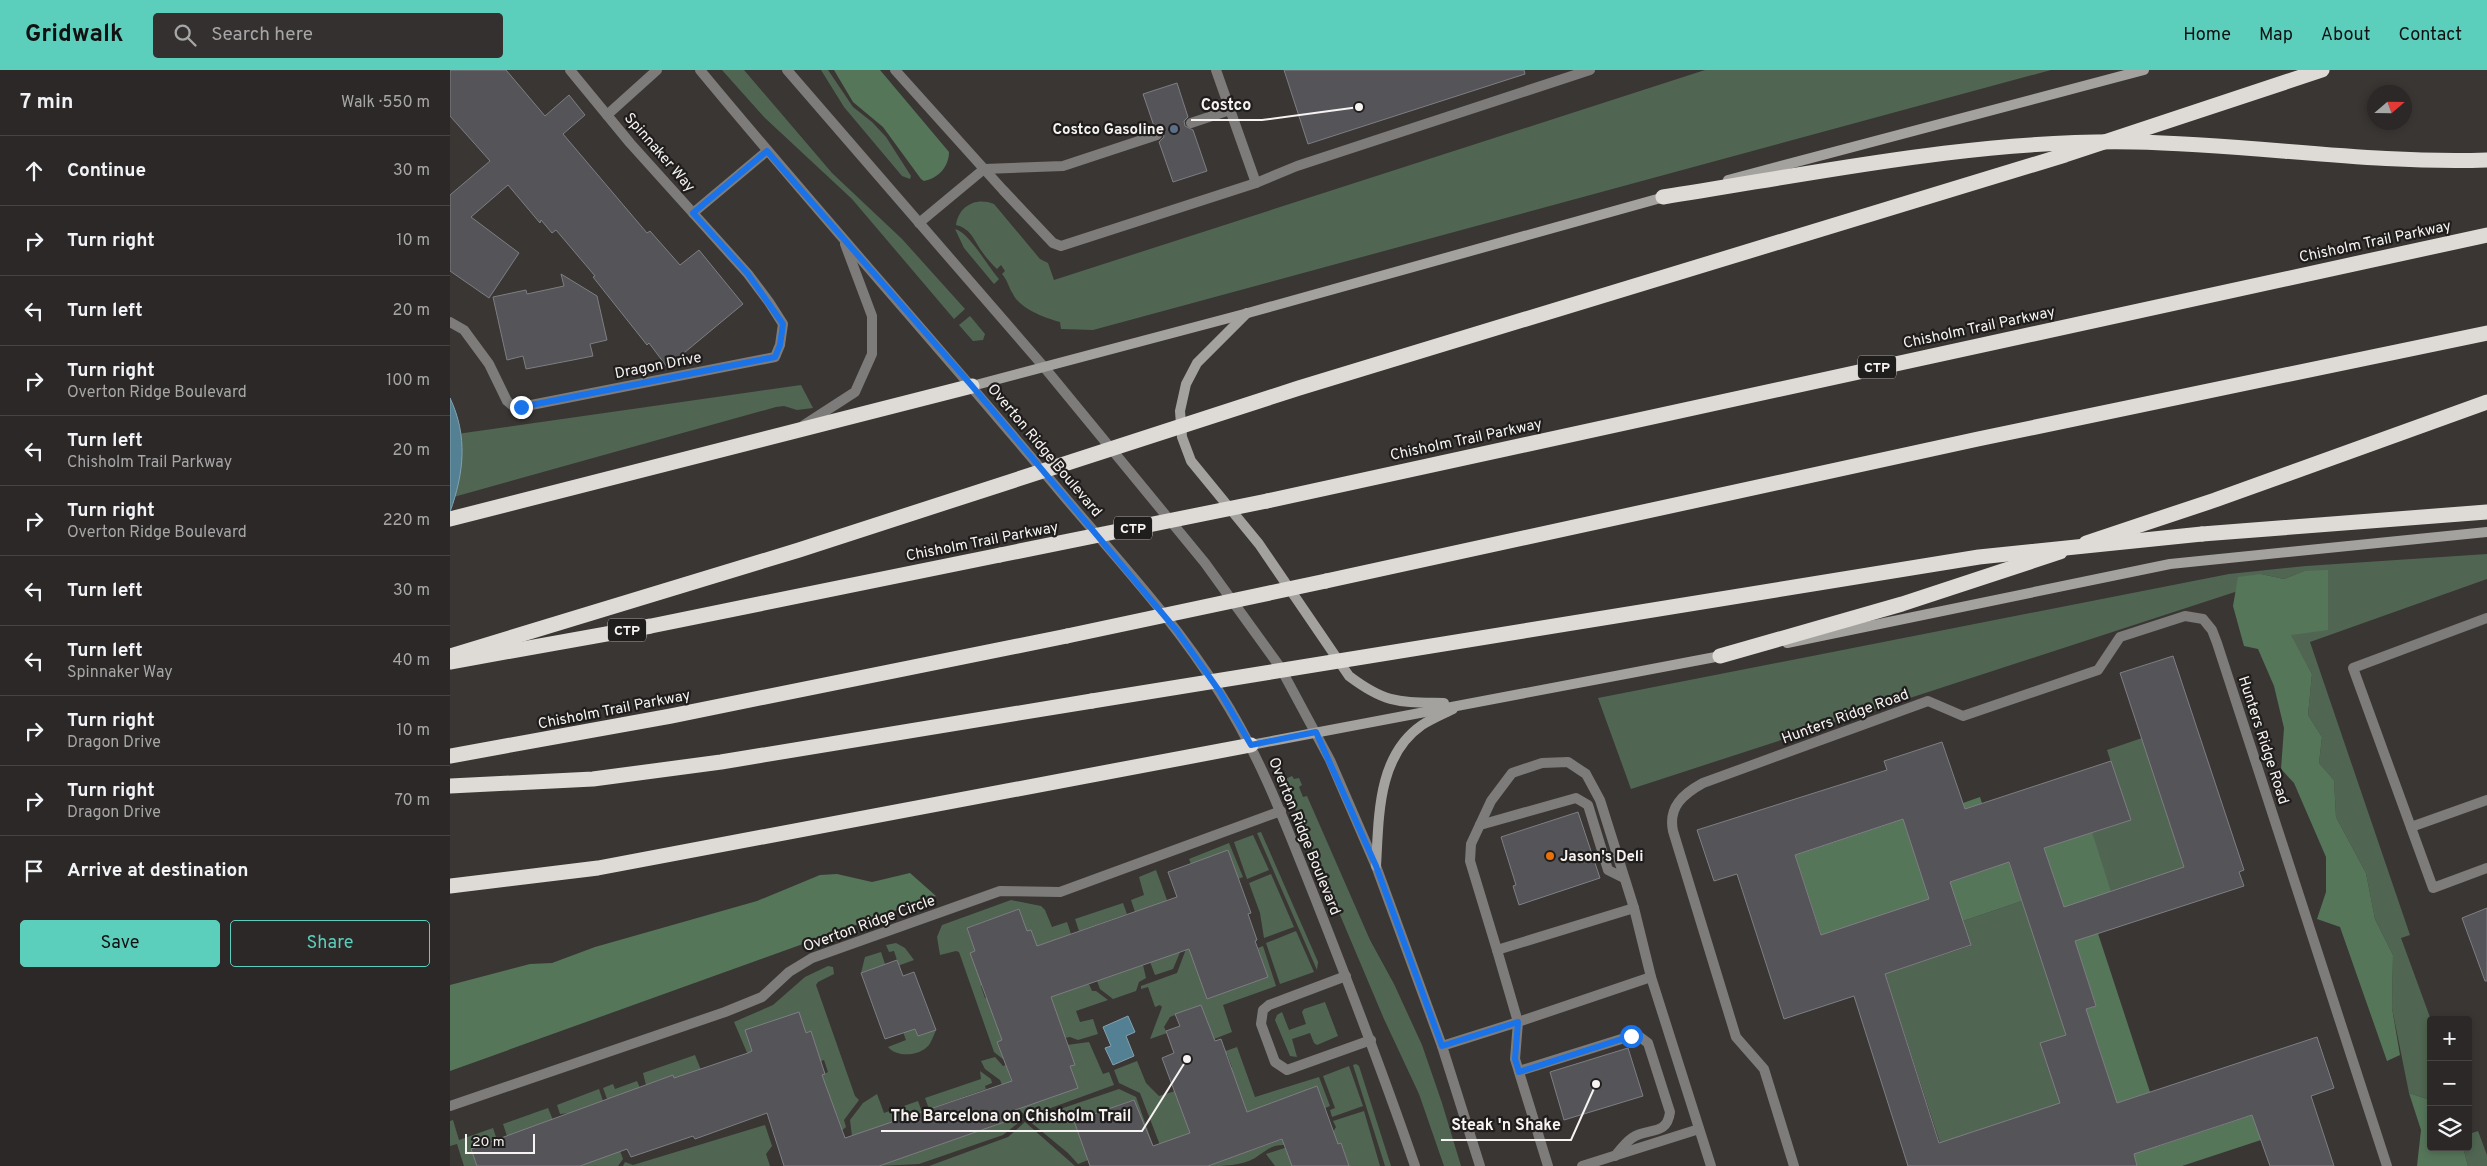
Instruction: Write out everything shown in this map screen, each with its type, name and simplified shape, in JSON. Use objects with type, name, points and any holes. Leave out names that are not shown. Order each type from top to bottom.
[{"type":"highway","points":[[450,656],[799,550],[1299,388],[2065,155],[2322,70]]},
{"type":"highway","points":[[1663,197],[1886,162],[2044,144],[2134,142],[2368,159],[2487,160]]},
{"type":"highway","name":"Chisholm Trail Parkway","points":[[450,662],[651,626],[1267,500],[2487,235]]},
{"type":"highway","name":"Chisholm Trail Parkway","points":[[450,756],[789,692],[1067,636],[1978,439],[2487,333]]},
{"type":"highway","points":[[450,519],[972,386]]},
{"type":"highway","points":[[1720,656],[1911,601],[2215,500],[2487,402]]},
{"type":"highway","points":[[450,786],[594,778],[721,762],[1979,557],[2202,534],[2487,512]]},
{"type":"highway","points":[[450,886],[598,868],[1251,745]]},
{"type":"main road","points":[[972,386],[1248,313],[1663,197],[2144,70]]},
{"type":"main road","points":[[1248,313],[1197,363],[1186,384],[1180,411],[1182,437],[1191,461],[1260,544],[1349,676],[1369,691],[1397,702],[1465,703]]},
{"type":"main road","points":[[1251,745],[1864,629],[2170,564],[2487,532]]},
{"type":"main road","points":[[1376,866],[1379,812],[1385,778],[1400,748],[1422,725],[1465,703]]},
{"type":"street","points":[[607,115],[657,70]]},
{"type":"street","name":"Overton Ridge Boulevard","points":[[700,70],[767,151],[972,386],[1177,631],[1220,692],[1251,745],[1280,812],[1371,1040],[1416,1166]]},
{"type":"street","points":[[786,70],[1044,367],[1205,563],[1280,667],[1316,732],[1376,866],[1442,1046],[1480,1166]]},
{"type":"street","points":[[896,70],[984,169],[1054,243],[1061,246],[1256,184],[1297,166],[1590,70]]},
{"type":"street","points":[[1216,70],[1256,184]]},
{"type":"street","name":"Spinnaker Way","points":[[576,72],[607,115],[748,274],[783,324]]},
{"type":"street","points":[[1191,123],[1230,110]]},
{"type":"street","points":[[919,223],[984,169],[1063,166],[1157,135]]},
{"type":"street","points":[[693,213],[767,151]]},
{"type":"street","points":[[792,433],[855,392],[872,354],[872,316],[843,238]]},
{"type":"street","name":"Dragon Drive","points":[[450,322],[464,330],[489,364],[507,401],[513,406],[533,405],[775,357],[780,345],[783,324]]},
{"type":"street","name":"Hunters Ridge Road","points":[[1794,1166],[1764,1069],[1736,1037],[1733,1028],[1673,831],[1671,820],[1679,801],[1686,793],[1703,783],[1928,701],[1963,716],[2098,670],[2120,637],[2185,616],[2203,619],[2212,630],[2217,642],[2387,1166]]},
{"type":"street","points":[[2487,618],[2352,668],[2433,888],[2487,868]]},
{"type":"street","points":[[1548,1166],[1515,1059],[1518,1022],[1470,861],[1471,844],[1491,801],[1512,773],[1542,762],[1568,762],[1586,774],[1600,800],[1634,908],[1651,977],[1711,1166]]},
{"type":"street","points":[[1480,825],[1576,798],[1588,805],[1608,870],[1624,878]]},
{"type":"street","points":[[2411,828],[2487,800]]},
{"type":"street","name":"Overton Ridge Circle","points":[[450,1106],[725,1012],[762,997],[789,972],[812,958],[1000,890],[1060,892],[1280,812]]},
{"type":"street","points":[[1497,950],[1634,908]]},
{"type":"street","points":[[1346,976],[1263,1010],[1261,1024],[1275,1062],[1280,1067],[1294,1069],[1371,1040]]},
{"type":"street","points":[[1442,1046],[1651,977]]},
{"type":"street","points":[[1519,1072],[1631,1036],[1640,1037],[1648,1043],[1670,1112],[1669,1120],[1664,1127],[1632,1138],[1615,1156]]},
{"type":"street","points":[[1582,1166],[1699,1129]]},
{"type":"green space","points":[[722,70],[744,70],[832,173],[902,239],[965,309],[954,319],[852,199],[765,118]]},
{"type":"green space","points":[[821,70],[828,70],[853,107],[872,122],[886,137],[911,176],[910,179],[902,176],[844,107]]},
{"type":"green space","points":[[834,70],[880,70],[949,152],[949,157],[942,171],[924,181],[921,179],[883,127],[853,102]]},
{"type":"green space","points":[[1705,70],[2051,70],[1093,330],[1061,329],[1060,322],[1040,315],[1021,304],[1016,299],[1002,274],[1005,271],[1001,265],[997,269],[969,232],[956,225],[961,212],[970,204],[988,202],[994,204],[1040,259],[1048,263],[1054,280]]},
{"type":"green space","points":[[955,229],[966,236],[999,279],[994,284],[964,248]]},
{"type":"green space","points":[[970,316],[985,334],[983,340],[973,341],[959,325]]},
{"type":"green space","points":[[801,385],[813,408],[797,410],[784,406],[776,407],[450,498],[450,435]]},
{"type":"green space","points":[[2487,554],[2487,579],[2310,642],[2410,935],[2401,938],[2430,1016],[2427,1016],[2427,1099],[2409,1093],[2392,1008],[2393,955],[2375,919],[2366,873],[2336,817],[2334,780],[2319,763],[2322,737],[2308,715],[2312,674],[2290,634],[2304,571],[2284,579],[2261,574],[2235,592],[1631,789],[1598,698],[2229,574],[2306,566]]},
{"type":"green space","points":[[2328,570],[2328,630],[2291,635],[2312,674],[2308,715],[2322,737],[2319,763],[2334,780],[2336,817],[2366,873],[2375,919],[2393,955],[2392,1008],[2400,1055],[2387,1061],[2340,927],[2317,919],[2326,892],[2326,857],[2294,783],[2281,769],[2284,728],[2274,686],[2258,649],[2244,646],[2233,606],[2238,577],[2261,574],[2284,579],[2304,571]]},
{"type":"green space","points":[[2142,738],[2237,850],[2087,899],[2067,841],[2130,820],[2107,750]]},
{"type":"green space","points":[[1292,776],[1294,779],[1299,778],[1302,785],[1299,787],[1303,797],[1307,796],[1370,940],[1394,984],[1422,1045],[1461,1166],[1444,1166],[1419,1094],[1384,1019],[1283,780]]},
{"type":"green space","points":[[1980,797],[2001,862],[2008,860],[2022,901],[1963,921],[1839,989],[1795,855],[1903,819],[1927,890],[1985,870],[1963,803]]},
{"type":"green space","points":[[1261,832],[1318,962],[1317,970],[1257,833]]},
{"type":"green space","points":[[2092,832],[2111,892],[2087,900],[2150,1092],[2156,1147],[2277,1107],[2261,1140],[2182,1166],[2137,1166],[2092,1027],[2080,1011],[2096,1006],[2044,848]]},
{"type":"green space","points":[[1253,835],[1269,870],[1247,879],[1234,842]]},
{"type":"green space","points":[[1229,843],[1243,877],[1238,879],[1191,864],[1189,859]]},
{"type":"green space","points":[[1156,870],[1171,911],[1181,950],[1173,969],[1155,975],[1150,962],[1161,903],[1135,912],[1131,900],[1144,895],[1139,877]]},
{"type":"green space","points":[[910,873],[936,896],[450,1071],[450,985],[530,964],[552,963],[595,947],[757,901],[820,875],[837,874],[872,882]]},
{"type":"green space","points":[[1271,874],[1294,927],[1264,938],[1260,913],[1249,883]]},
{"type":"green space","points":[[1011,900],[1041,906],[1045,910],[1052,927],[1067,922],[1071,934],[1045,944],[1062,993],[1089,984],[1092,991],[1096,991],[1108,1000],[1076,1011],[1080,1022],[1093,1019],[1098,1034],[1078,1040],[1070,1037],[1064,1038],[1057,1025],[1060,1023],[1059,1020],[1054,1021],[1031,930],[1027,931],[1019,909],[967,928],[975,951],[970,953],[974,964],[978,963],[987,984],[981,986],[985,998],[991,996],[994,1018],[1002,1040],[997,1042],[1004,1060],[994,1052],[959,952],[940,955],[937,937],[942,925]]},
{"type":"green space","points":[[2022,901],[2078,1031],[2041,1043],[2081,1166],[1940,1143],[1885,974],[1970,946],[1963,921]]},
{"type":"green space","points":[[1123,903],[1127,914],[1079,931],[1075,919]]},
{"type":"green space","points":[[1176,910],[1207,999],[1268,977],[1258,948],[1263,946],[1276,986],[1223,1005],[1232,1032],[1214,1039],[1201,1005],[1170,1017],[1164,1027],[1167,1033],[1150,1039],[1162,1007],[1160,1005],[1155,1007],[1148,987],[1141,989],[1141,986],[1177,973],[1186,949]]},
{"type":"green space","points":[[1296,931],[1314,972],[1280,984],[1266,943]]},
{"type":"green space","points":[[896,943],[905,948],[914,960],[892,968],[918,1036],[936,1030],[925,1049],[908,1054],[897,1053],[888,1047],[906,1040],[879,967],[861,973],[865,957],[881,952],[886,967],[898,963],[894,951],[889,952],[886,945]]},
{"type":"green space","points":[[1143,965],[1146,978],[1139,982],[1136,991],[1113,999],[1100,989],[1097,981]]},
{"type":"green space","points":[[828,966],[833,967],[834,974],[818,982],[816,985],[855,1096],[859,1100],[844,1120],[846,1127],[840,1132],[834,1127],[840,1125],[837,1115],[830,1117],[822,1075],[828,1072],[824,1060],[818,1062],[811,1031],[748,1053],[748,1055],[734,1022],[773,1005],[805,977]]},
{"type":"green space","points":[[1325,1002],[1338,1036],[1317,1045],[1314,1043],[1310,1033],[1292,1039],[1297,1057],[1290,1056],[1275,1020],[1277,1015],[1282,1012],[1289,1030],[1306,1024],[1302,1012],[1304,1009]]},
{"type":"green space","points":[[1089,1042],[1103,1074],[1109,1072],[1114,1085],[1026,1117],[1005,1092],[1000,1080],[985,1069],[981,1061],[995,1057],[1003,1066],[1006,1065],[1013,1086],[1026,1106],[1077,1088],[1070,1066],[1075,1064],[1071,1054],[1066,1055],[1067,1045]]},
{"type":"green space","points":[[1237,1047],[1255,1097],[1319,1077],[1330,1106],[1325,1108],[1317,1087],[1171,1140],[1168,1166],[1140,1093],[1119,1083],[1114,1070],[1137,1061],[1146,1083],[1159,1096],[1232,1067],[1227,1054],[1211,1060],[1220,1053]]},
{"type":"green space","points":[[695,1055],[701,1070],[674,1079],[673,1075],[646,1085],[643,1073]]},
{"type":"green space","points":[[1353,1065],[1359,1066],[1391,1166],[1385,1166]]},
{"type":"green space","points":[[1349,1066],[1363,1106],[1332,1117],[1330,1110],[1335,1108],[1323,1076]]},
{"type":"green space","points":[[980,1071],[991,1079],[992,1083],[985,1086],[986,1089],[929,1109],[925,1098],[981,1079]]},
{"type":"green space","points":[[637,1081],[640,1088],[610,1107],[603,1088],[613,1084],[615,1089]]},
{"type":"green space","points":[[599,1089],[606,1110],[560,1114],[557,1105]]},
{"type":"green space","points":[[1119,1089],[1136,1097],[1159,1162],[1133,1100],[1075,1121],[1088,1160],[1078,1164],[1068,1153],[1028,1120]]},
{"type":"green space","points":[[2409,1093],[2427,1099],[2427,1151],[2464,1151],[2468,1166],[2417,1166],[2421,1130]]},
{"type":"green space","points":[[877,1094],[884,1113],[918,1101],[922,1112],[852,1136],[850,1120],[863,1103]]},
{"type":"green space","points":[[1004,1098],[1023,1119],[1003,1135],[919,1164],[879,1166],[1010,1120],[1003,1101]]},
{"type":"green space","points":[[548,1108],[553,1120],[507,1136],[503,1124]]},
{"type":"green space","points":[[1364,1111],[1380,1166],[1349,1166],[1341,1143],[1291,1161],[1292,1166],[1275,1166],[1266,1154],[1333,1132],[1336,1127],[1333,1121]]},
{"type":"green space","points":[[453,1120],[459,1140],[493,1128],[497,1140],[471,1149],[477,1166],[464,1166],[457,1144],[450,1146],[450,1121]]},
{"type":"green space","points":[[1025,1122],[1075,1166],[929,1166],[1008,1137]]},
{"type":"green space","points":[[765,1125],[772,1146],[766,1154],[770,1166],[623,1166],[625,1162],[633,1165]]},
{"type":"green space","points":[[1317,1127],[1325,1131],[1278,1145],[1244,1163],[1208,1166]]},
{"type":"green space","points":[[2478,1131],[2487,1155],[2487,1166],[2468,1166],[2464,1151],[2472,1151],[2472,1133]]},
{"type":"green space","points":[[615,1137],[623,1159],[618,1166],[580,1166]]},
{"type":"water","points":[[450,398],[460,426],[462,455],[461,469],[450,512]]},
{"type":"water","points":[[1128,1016],[1135,1032],[1126,1036],[1134,1056],[1113,1065],[1105,1048],[1111,1046],[1103,1027]]},
{"type":"building","points":[[450,70],[506,70],[545,116],[569,95],[585,115],[563,134],[647,233],[650,231],[680,265],[699,250],[743,304],[667,367],[649,343],[647,345],[593,277],[595,276],[556,230],[552,233],[541,220],[540,223],[508,185],[471,217],[519,253],[489,298],[450,271],[450,195],[490,161],[450,116]]},
{"type":"building","points":[[1284,70],[1524,70],[1525,74],[1308,144]]},
{"type":"building","name":"Costco Gasoline","points":[[1177,83],[1188,117],[1184,121],[1185,126],[1193,130],[1207,171],[1173,182],[1159,142],[1164,137],[1163,132],[1159,128],[1155,129],[1143,94]]},
{"type":"building","points":[[561,274],[597,296],[607,340],[590,344],[593,356],[526,369],[523,356],[507,360],[493,297],[526,290],[527,294],[564,286]]},
{"type":"building","points":[[2173,656],[2244,870],[2239,872],[2244,886],[2075,941],[2096,1006],[2086,1009],[2117,1103],[2317,1037],[2334,1088],[2311,1096],[2334,1166],[2270,1166],[2252,1115],[2134,1154],[2137,1166],[1908,1166],[1854,996],[1784,1019],[1737,874],[1714,881],[1697,830],[1887,770],[1884,761],[1942,742],[1965,809],[2111,761],[2131,820],[2044,848],[2064,907],[2184,867],[2120,673]],"holes":[[[1903,819],[1929,899],[1821,935],[1795,855]],[[2009,862],[2066,1035],[2040,1043],[2060,1103],[1939,1143],[1885,974],[1971,945],[1950,882]]]},
{"type":"building","name":"Jason's Deli","points":[[1578,812],[1600,878],[1519,905],[1513,886],[1516,885],[1501,837]]},
{"type":"building","points":[[1228,850],[1251,913],[1248,914],[1257,940],[1255,941],[1268,977],[1207,999],[1189,949],[1051,997],[1075,1065],[1070,1066],[1078,1088],[1007,1113],[1010,1120],[879,1166],[784,1166],[767,1113],[695,1139],[693,1136],[631,1157],[627,1149],[580,1166],[477,1166],[471,1149],[673,1075],[674,1078],[748,1053],[752,1051],[745,1030],[799,1012],[806,1033],[811,1031],[825,1074],[822,1075],[845,1138],[1012,1081],[997,1042],[1002,1040],[970,953],[975,951],[967,928],[1019,909],[1027,931],[1031,930],[1037,946],[1177,897],[1168,872]]},
{"type":"building","points":[[2487,908],[2487,981],[2485,981],[2462,918]]},
{"type":"building","points":[[897,960],[903,976],[914,972],[936,1030],[918,1036],[915,1029],[885,1039],[861,973]]},
{"type":"building","points":[[1201,1005],[1215,1041],[1221,1039],[1247,1112],[1317,1086],[1338,1144],[1341,1143],[1349,1166],[1292,1166],[1282,1139],[1208,1166],[1090,1166],[1074,1121],[1134,1100],[1153,1146],[1190,1133],[1162,1058],[1174,1053],[1166,1031],[1180,1026],[1175,1014]]},
{"type":"building","points":[[1628,1048],[1643,1096],[1564,1120],[1550,1072]]},
{"type":"place","name":"Costco","points":[[1359,107]]},
{"type":"place","name":"Costco Gasoline","points":[[1174,129]]},
{"type":"place","name":"Jason's Deli","points":[[1550,856]]},
{"type":"place","name":"The Barcelona on Chisholm Trail","points":[[1187,1059]]},
{"type":"place","name":"Steak 'n Shake","points":[[1596,1084]]},
{"type":"route","points":[[521,407],[775,357],[780,345],[783,324],[748,274],[693,213],[767,151],[972,386],[1177,631],[1220,692],[1251,745],[1316,732],[1376,866],[1442,1046],[1518,1022],[1515,1059],[1519,1072],[1631,1036]]}]
